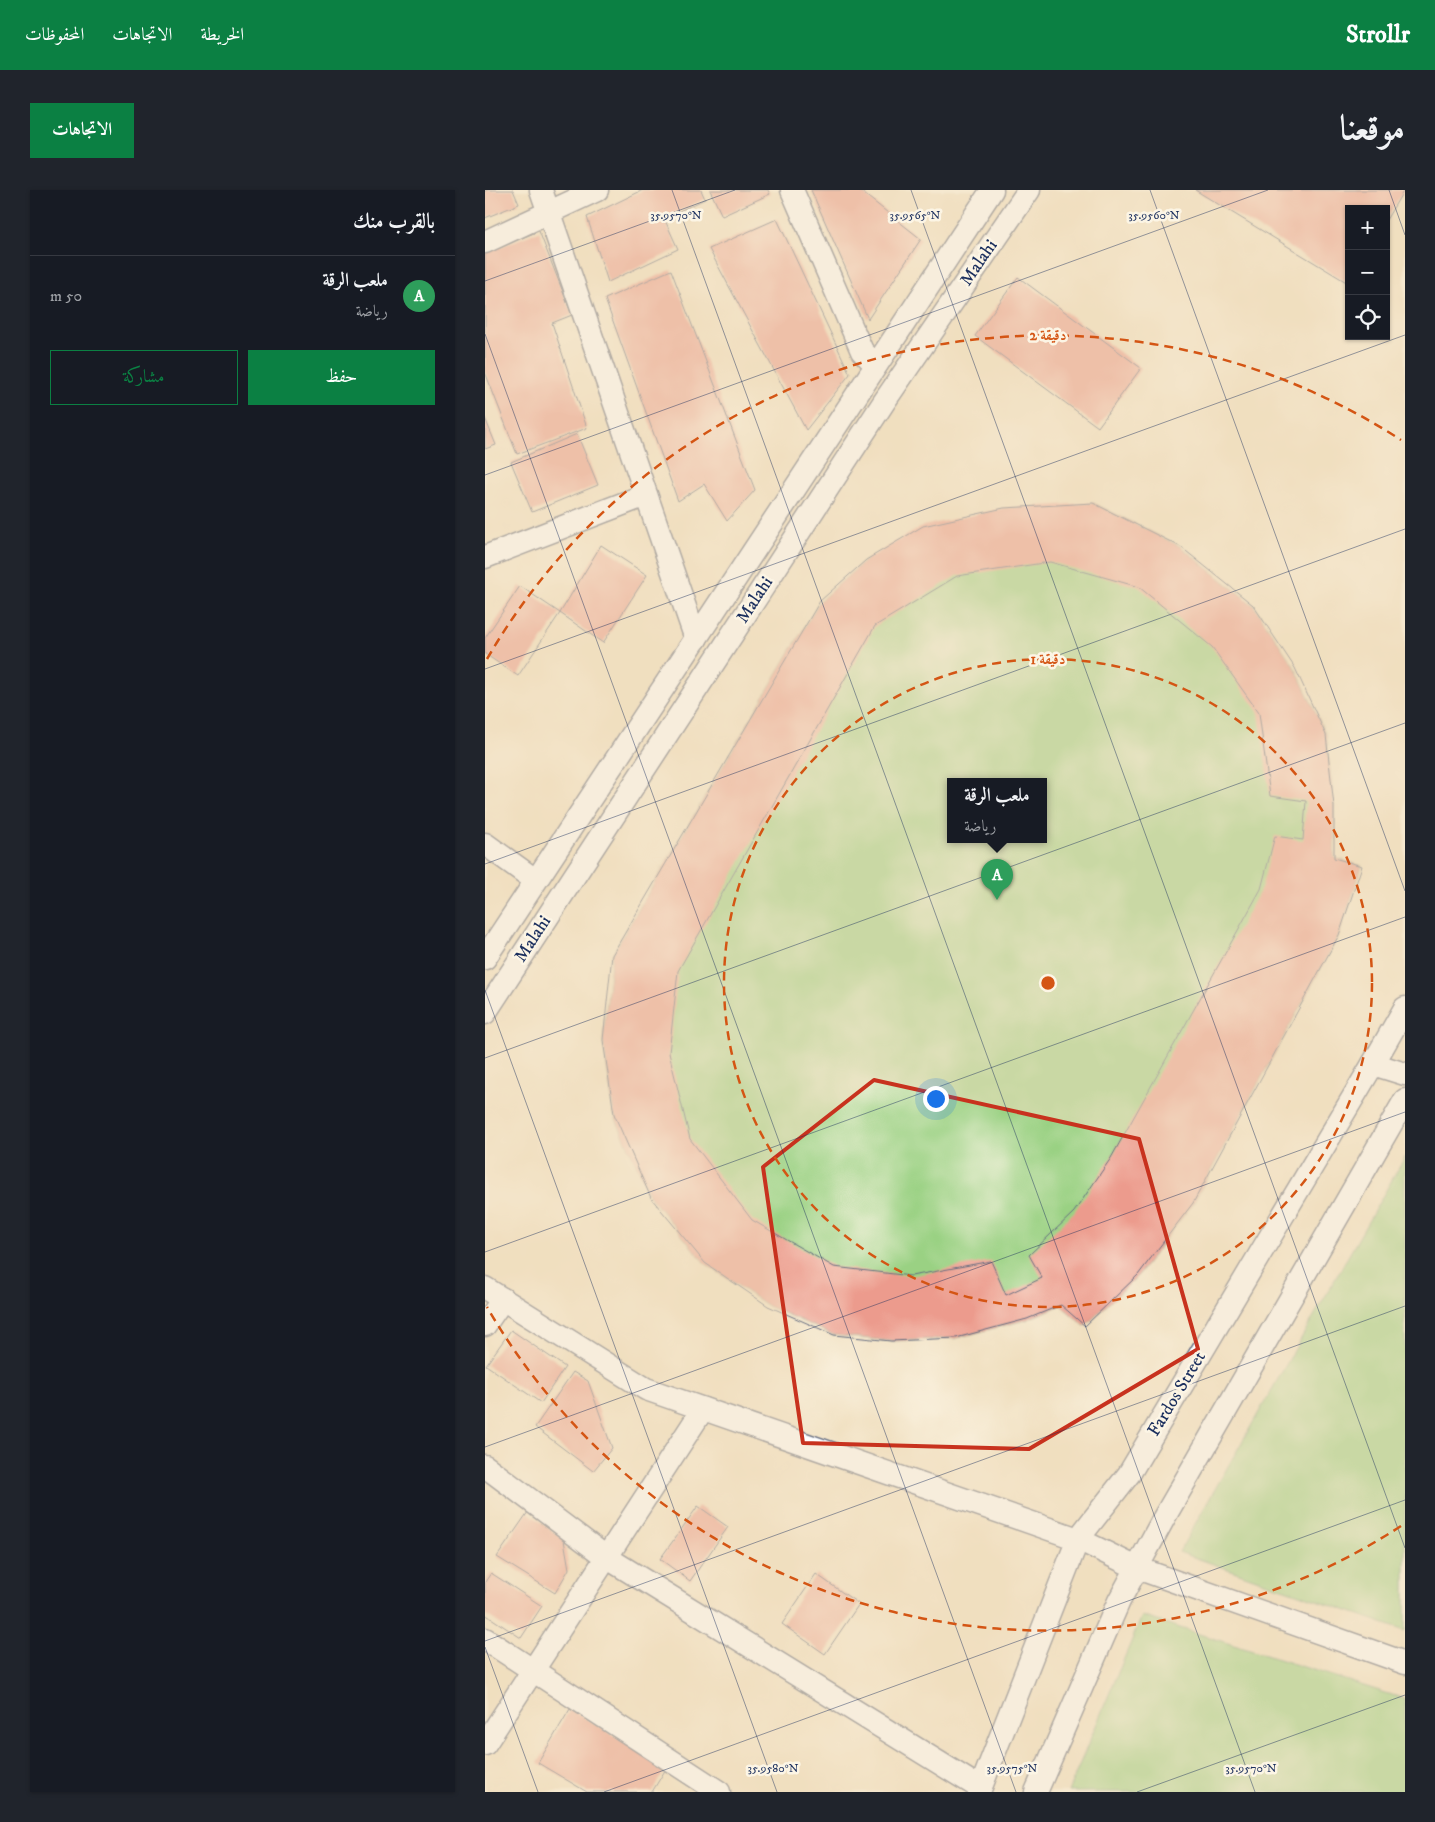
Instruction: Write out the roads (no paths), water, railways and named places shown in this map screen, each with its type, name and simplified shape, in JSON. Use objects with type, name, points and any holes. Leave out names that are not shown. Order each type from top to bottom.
[{"type":"street","points":[[541,190],[645,495],[697,639]]},
{"type":"street","points":[[485,242],[597,190]]},
{"type":"street","points":[[792,190],[862,351],[875,365]]},
{"type":"street","name":"Malahi","points":[[485,958],[535,880],[697,639],[991,190]]},
{"type":"street","name":"Malahi","points":[[485,1013],[885,402],[1029,190]]},
{"type":"street","points":[[485,557],[645,495]]},
{"type":"street","points":[[485,844],[535,880]]},
{"type":"street","name":"Fardos Street","points":[[979,1790],[1078,1539],[1129,1474],[1405,1008]]},
{"type":"street","points":[[1373,1064],[1405,1074]]},
{"type":"street","points":[[1035,1792],[1119,1602],[1137,1568],[1405,1100]]},
{"type":"street","points":[[485,1325],[494,1293],[646,1389],[1078,1539],[1137,1568],[1405,1663]]},
{"type":"street","points":[[485,1744],[703,1409]]},
{"type":"street","points":[[485,1466],[606,1558],[979,1790]]},
{"type":"street","points":[[485,1638],[719,1792]]},
{"type":"place","name":"ملعب الرقة","points":[[997,900]]}]
